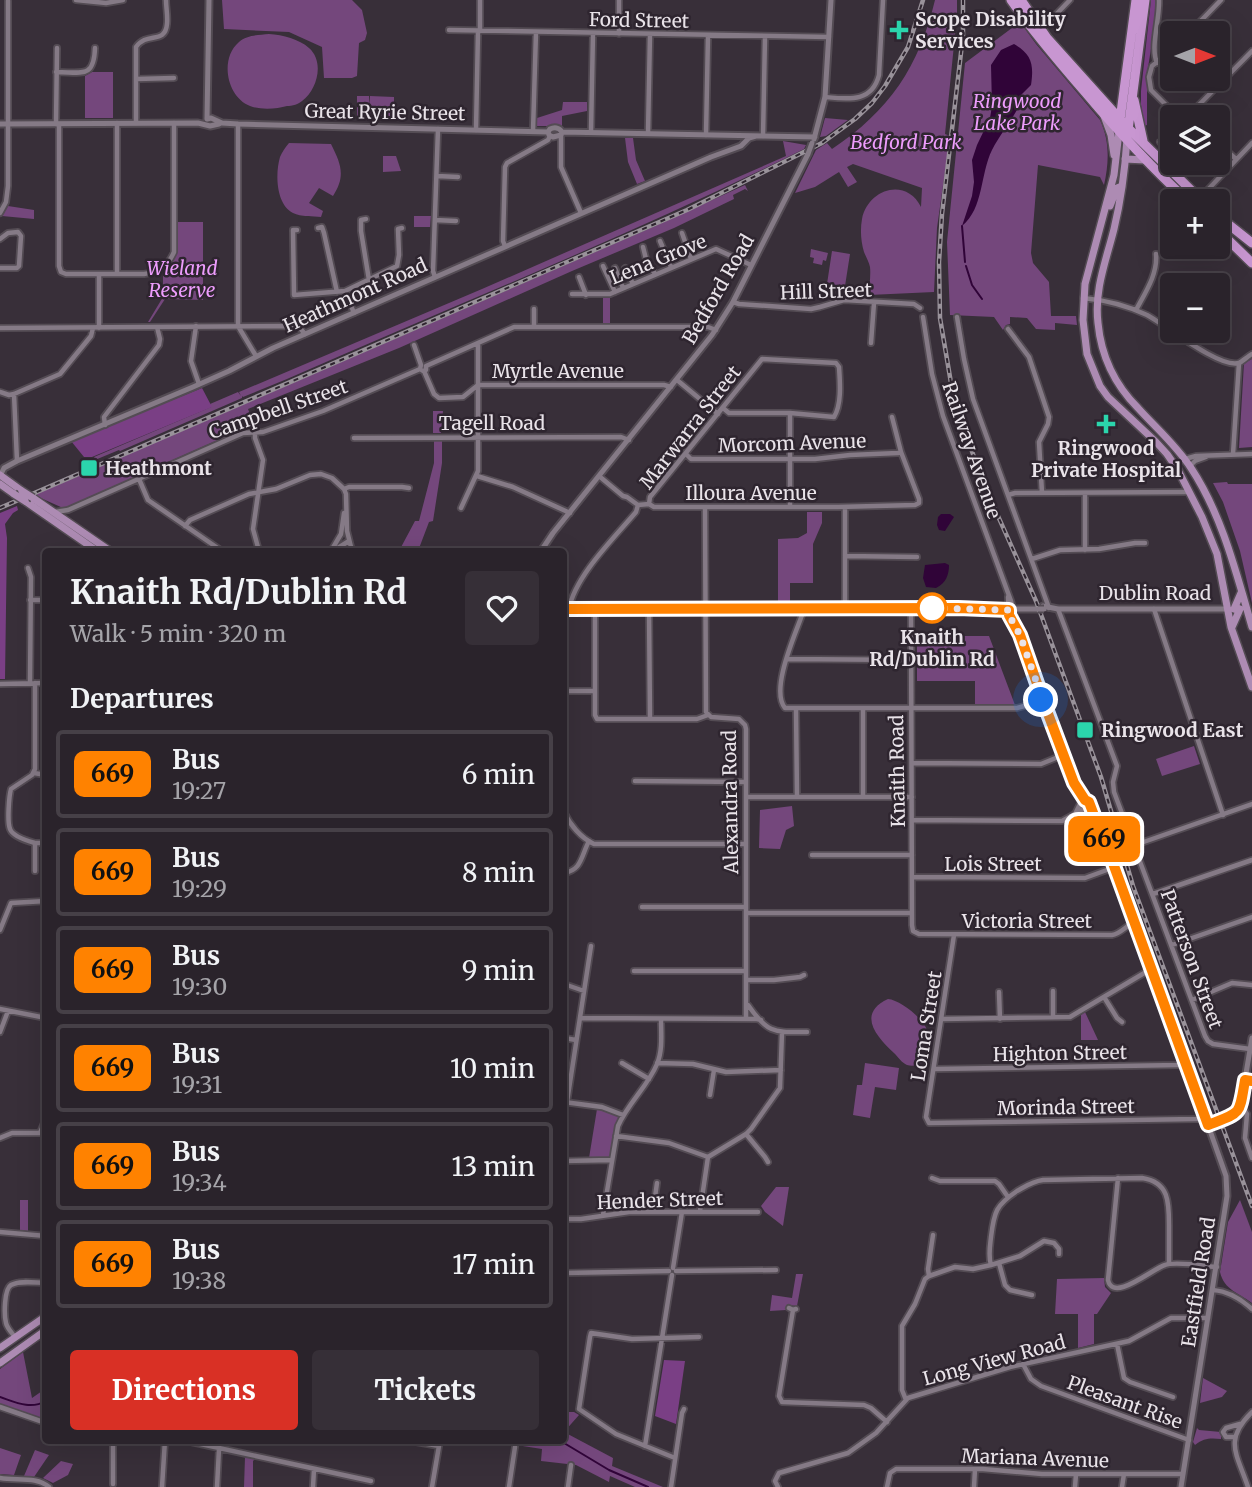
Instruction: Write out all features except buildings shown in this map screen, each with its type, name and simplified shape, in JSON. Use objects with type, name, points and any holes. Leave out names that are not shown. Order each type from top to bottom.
[{"type":"highway","points":[[1012,0],[1103,114],[1143,143],[1188,189]]},
{"type":"highway","points":[[1021,0],[1038,31]]},
{"type":"highway","points":[[1136,0],[1121,119],[1127,139],[1175,189]]},
{"type":"highway","points":[[1124,130],[1133,95],[1145,0]]},
{"type":"highway","points":[[1067,66],[1121,119]]},
{"type":"highway","points":[[1133,95],[1143,143]]},
{"type":"highway","points":[[1100,96],[1114,101],[1122,98]]},
{"type":"highway","points":[[1230,226],[1252,243]]},
{"type":"highway","points":[[1230,242],[1252,263]]},
{"type":"main road","points":[[209,0],[210,121]]},
{"type":"main road","name":"Bedford Road","points":[[543,548],[716,330],[733,302],[814,140],[825,97],[831,0]]},
{"type":"main road","points":[[1103,114],[1111,135],[1116,163]]},
{"type":"main road","name":"Great Ryrie Street","points":[[0,124],[210,121],[238,124],[533,131],[549,134],[550,129],[555,127],[561,133]]},
{"type":"main road","points":[[1124,130],[1107,209],[1087,275],[1083,298],[1083,330],[1087,354],[1100,386],[1112,401],[1156,442],[1178,470],[1209,531],[1240,609],[1252,626]]},
{"type":"main road","points":[[561,133],[736,135],[814,140]]},
{"type":"main road","points":[[729,150],[736,142],[736,135]]},
{"type":"main road","name":"Heathmont Road","points":[[2,476],[17,461],[199,384],[305,334],[741,146],[749,138],[759,136]]},
{"type":"main road","points":[[1127,139],[1117,214],[1097,300],[1101,344],[1118,383],[1188,463],[1217,517],[1242,593],[1240,609],[1231,627],[1252,687]]},
{"type":"main road","points":[[1125,159],[1145,160]]},
{"type":"main road","points":[[1107,209],[1116,189],[1122,186]]},
{"type":"main road","points":[[1107,209],[1114,208],[1117,214]]},
{"type":"main road","points":[[1178,470],[1188,463]]},
{"type":"main road","points":[[2,476],[34,503],[98,548]]},
{"type":"main road","points":[[2,476],[14,494],[54,512],[98,548]]},
{"type":"main road","points":[[1231,627],[1240,609],[1242,593]]},
{"type":"main road","name":"Dublin Road","points":[[567,609],[1240,609]]},
{"type":"main road","points":[[1208,1125],[1237,1113],[1249,1081],[1252,1038]]},
{"type":"main road","name":"Eastfield Road","points":[[1181,1487],[1217,1267],[1227,1185],[1225,1170],[1208,1125]]},
{"type":"main road","points":[[0,1348],[42,1319]]},
{"type":"main road","points":[[0,1363],[42,1334]]},
{"type":"main road","points":[[15,1337],[23,1347]]},
{"type":"street","points":[[0,0],[8,1],[8,193],[0,213]]},
{"type":"street","points":[[76,0],[106,3],[123,0]]},
{"type":"street","points":[[136,123],[136,47],[145,38],[157,38],[164,33],[167,24],[166,0]]},
{"type":"street","points":[[476,130],[480,0]]},
{"type":"street","points":[[619,0],[619,34]]},
{"type":"street","points":[[825,97],[864,96],[877,83],[883,0]]},
{"type":"street","points":[[1038,31],[1070,0]]},
{"type":"street","points":[[1157,63],[1154,51],[1159,0]]},
{"type":"street","points":[[1201,21],[1222,0]]},
{"type":"street","name":"Ford Street","points":[[449,30],[829,37]]},
{"type":"street","points":[[533,131],[536,32]]},
{"type":"street","points":[[591,132],[593,33]]},
{"type":"street","points":[[648,134],[650,34]]},
{"type":"street","points":[[706,135],[708,35]]},
{"type":"street","points":[[759,136],[765,37]]},
{"type":"street","points":[[57,48],[60,270],[64,274],[144,274],[156,272],[169,262],[174,247],[174,123]]},
{"type":"street","points":[[56,72],[90,70],[95,48]]},
{"type":"street","points":[[1200,105],[1252,51]]},
{"type":"street","points":[[0,53],[7,53]]},
{"type":"street","points":[[1160,60],[1152,66],[1149,84],[1151,90],[1166,105]]},
{"type":"street","points":[[136,79],[174,78]]},
{"type":"street","points":[[117,123],[117,274]]},
{"type":"street","points":[[238,124],[239,326],[256,356]]},
{"type":"street","points":[[435,277],[433,271],[438,129]]},
{"type":"street","points":[[561,133],[561,167],[581,213]]},
{"type":"street","points":[[505,246],[505,167],[509,160],[548,140],[549,134]]},
{"type":"street","points":[[1209,189],[1252,143]]},
{"type":"street","points":[[1230,154],[1236,159]]},
{"type":"street","points":[[437,176],[458,177]]},
{"type":"street","points":[[361,220],[369,280]]},
{"type":"street","points":[[435,220],[456,221]]},
{"type":"street","points":[[318,228],[322,227],[324,233],[337,292]]},
{"type":"street","points":[[293,230],[294,295],[345,291],[397,266],[398,229],[402,228]]},
{"type":"street","points":[[0,239],[9,232],[21,234],[19,266],[0,268]]},
{"type":"street","points":[[682,233],[691,259]]},
{"type":"street","points":[[660,242],[671,267]]},
{"type":"street","points":[[643,247],[646,259],[655,274]]},
{"type":"street","name":"Lena Grove","points":[[572,294],[610,294],[716,249],[751,265]]},
{"type":"street","points":[[1136,310],[1150,283],[1156,254]]},
{"type":"street","points":[[603,266],[615,292]]},
{"type":"street","points":[[615,268],[624,288]]},
{"type":"street","points":[[625,268],[633,284]]},
{"type":"street","points":[[0,391],[14,394],[60,374],[96,328],[99,274]]},
{"type":"street","points":[[579,277],[586,295]]},
{"type":"street","points":[[345,291],[354,313]]},
{"type":"street","points":[[1083,298],[1136,310],[1202,351],[1230,362],[1239,363],[1252,354]]},
{"type":"street","name":"Hill Street","points":[[733,302],[811,309],[844,300],[914,304],[920,309]]},
{"type":"street","points":[[872,343],[874,303]]},
{"type":"street","points":[[534,309],[534,327]]},
{"type":"street","name":"Railway Avenue","points":[[923,317],[932,374],[943,416],[1006,589],[1011,608],[1009,615],[1020,635],[1040,692],[1039,702],[1047,711],[1084,805],[1101,830],[1208,1125]]},
{"type":"street","points":[[957,317],[973,399],[1032,559],[1043,608]]},
{"type":"street","points":[[196,326],[191,361],[199,384]]},
{"type":"street","points":[[105,425],[104,417],[159,345],[157,327]]},
{"type":"street","points":[[0,328],[299,327],[305,334]]},
{"type":"street","name":"Campbell Street","points":[[54,512],[68,510],[243,433],[263,432],[323,411],[514,327],[708,327],[716,330]]},
{"type":"street","points":[[1008,329],[1029,357],[1049,417],[1039,442],[1042,494]]},
{"type":"street","points":[[461,508],[477,477],[478,344]]},
{"type":"street","name":"Myrtle Avenue","points":[[414,345],[434,394],[439,397],[463,397],[478,385],[671,387]]},
{"type":"street","name":"Marwarra Street","points":[[649,504],[650,497],[762,359],[836,363],[839,367],[840,383],[837,413],[834,417],[790,413]]},
{"type":"street","points":[[1233,454],[1239,363]]},
{"type":"street","points":[[677,380],[718,414]]},
{"type":"street","points":[[14,394],[17,461]]},
{"type":"street","points":[[723,408],[729,413],[790,413],[790,507]]},
{"type":"street","points":[[891,417],[901,452]]},
{"type":"street","points":[[255,433],[263,460],[253,530],[258,548]]},
{"type":"street","name":"Tagell Road","points":[[354,438],[621,437],[629,440]]},
{"type":"street","name":"Morcom Avenue","points":[[686,454],[691,459],[815,459],[901,452]]},
{"type":"street","name":"Illoura Avenue","points":[[638,505],[915,505],[919,503],[919,499],[901,452]]},
{"type":"street","points":[[1188,463],[1196,456],[1252,454]]},
{"type":"street","points":[[185,526],[190,520],[249,494],[276,489],[316,474],[329,477],[344,489],[351,548]]},
{"type":"street","points":[[567,607],[580,579],[636,512],[638,505],[599,476]]},
{"type":"street","points":[[477,477],[513,487],[570,513]]},
{"type":"street","points":[[139,479],[148,500],[218,548]]},
{"type":"street","points":[[344,489],[409,488]]},
{"type":"street","points":[[1008,495],[1189,492]]},
{"type":"street","points":[[1085,494],[1085,550]]},
{"type":"street","name":"Alexandra Road","points":[[705,507],[706,712],[711,717],[739,719],[745,724],[746,1019]]},
{"type":"street","points":[[845,507],[845,608]]},
{"type":"street","points":[[334,548],[341,534],[346,509]]},
{"type":"street","points":[[65,520],[68,510]]},
{"type":"street","points":[[337,548],[349,541]]},
{"type":"street","points":[[1032,559],[1060,550],[1102,549],[1145,543]]},
{"type":"street","points":[[845,556],[917,556]]},
{"type":"street","points":[[28,568],[31,576],[34,773]]},
{"type":"street","points":[[30,600],[42,600]]},
{"type":"street","points":[[649,608],[650,719]]},
{"type":"street","points":[[802,608],[782,675],[781,703],[785,708],[1017,708],[1039,702]]},
{"type":"street","name":"Patterson Street","points":[[1058,608],[1115,762],[1116,771],[1112,786],[1208,1041],[1250,1049]]},
{"type":"street","points":[[1154,608],[1223,815]]},
{"type":"street","points":[[595,609],[597,719],[697,719],[708,715]]},
{"type":"street","name":"Knaith Road","points":[[911,609],[912,927],[915,933]]},
{"type":"street","points":[[787,659],[911,660]]},
{"type":"street","points":[[0,684],[42,683]]},
{"type":"street","points":[[567,691],[595,691]]},
{"type":"street","points":[[796,708],[797,797]]},
{"type":"street","points":[[863,708],[863,797]]},
{"type":"street","points":[[912,763],[1037,764],[1063,755]]},
{"type":"street","points":[[42,774],[34,773],[10,791],[10,828],[13,833],[35,843],[42,843]]},
{"type":"street","points":[[635,781],[746,782]]},
{"type":"street","points":[[746,797],[912,797]]},
{"type":"street","points":[[1135,845],[1252,804]]},
{"type":"street","points":[[912,820],[1062,821],[1084,805]]},
{"type":"street","points":[[567,823],[594,844],[746,844]]},
{"type":"street","points":[[567,872],[578,867],[589,841]]},
{"type":"street","points":[[35,843],[35,871]]},
{"type":"street","points":[[812,855],[912,855]]},
{"type":"street","points":[[1153,894],[1252,860]]},
{"type":"street","name":"Lois Street","points":[[912,877],[1085,878],[1115,867]]},
{"type":"street","points":[[0,930],[11,903],[42,901]]},
{"type":"street","points":[[642,907],[912,913]]},
{"type":"street","points":[[1172,945],[1252,917]]},
{"type":"street","name":"Victoria Street","points":[[915,933],[1115,935],[1134,922]]},
{"type":"street","name":"Loma Street","points":[[927,1121],[954,934]]},
{"type":"street","points":[[567,1091],[591,946]]},
{"type":"street","points":[[942,1019],[1070,1017],[1151,970]]},
{"type":"street","points":[[634,971],[746,971]]},
{"type":"street","points":[[746,980],[774,980],[804,975]]},
{"type":"street","points":[[1192,1000],[1232,983],[1252,985]]},
{"type":"street","points":[[567,986],[584,991]]},
{"type":"street","points":[[1053,991],[1053,1017]]},
{"type":"street","points":[[999,992],[1000,1019]]},
{"type":"street","points":[[1104,997],[1122,1022]]},
{"type":"street","points":[[746,1000],[748,1006],[772,1030],[807,1032]]},
{"type":"street","points":[[0,1009],[42,1017]]},
{"type":"street","points":[[0,1032],[8,1011]]},
{"type":"street","points":[[580,1018],[761,1020]]},
{"type":"street","points":[[603,1215],[616,1136],[623,1115],[657,1063],[661,1043],[661,1019]]},
{"type":"street","points":[[708,1157],[746,1134],[779,1091],[782,1084],[782,1032]]},
{"type":"street","points":[[567,1038],[576,1040]]},
{"type":"street","points":[[622,1063],[649,1079]]},
{"type":"street","points":[[657,1063],[692,1064],[726,1072],[781,1070]]},
{"type":"street","name":"Highton Street","points":[[934,1069],[1186,1063]]},
{"type":"street","points":[[710,1095],[714,1070]]},
{"type":"street","points":[[567,1102],[602,1107],[623,1115]]},
{"type":"street","points":[[1241,1105],[1247,1114],[1245,1138],[1252,1158]]},
{"type":"street","name":"Morinda Street","points":[[927,1121],[932,1124],[1205,1117]]},
{"type":"street","points":[[0,1138],[12,1133],[42,1133]]},
{"type":"street","points":[[746,1134],[768,1162]]},
{"type":"street","points":[[616,1136],[669,1143],[708,1157]]},
{"type":"street","points":[[700,1211],[708,1157]]},
{"type":"street","points":[[567,1161],[611,1160]]},
{"type":"street","points":[[932,1178],[940,1181],[995,1181],[1008,1197]]},
{"type":"street","points":[[991,1265],[989,1258],[994,1215],[998,1206],[1008,1197],[1038,1180],[1118,1178],[1150,1179],[1166,1193],[1169,1204],[1169,1264]]},
{"type":"street","points":[[1118,1178],[1108,1280],[1110,1285],[1120,1289],[1166,1264],[1217,1267]]},
{"type":"street","points":[[653,1212],[657,1183]]},
{"type":"street","name":"Hender Street","points":[[567,1219],[629,1212],[758,1212]]},
{"type":"street","points":[[645,1446],[682,1212]]},
{"type":"street","points":[[0,1232],[42,1236]]},
{"type":"street","points":[[929,1276],[933,1235]]},
{"type":"street","points":[[906,1400],[902,1390],[902,1326],[925,1279],[956,1267],[973,1269],[999,1263],[1020,1256],[1044,1241],[1051,1241],[1058,1246],[1059,1254]]},
{"type":"street","points":[[999,1263],[1007,1288],[1032,1295]]},
{"type":"street","points":[[567,1273],[776,1270]]},
{"type":"street","points":[[15,1337],[6,1324],[5,1294],[12,1284],[42,1283]]},
{"type":"street","points":[[1213,1290],[1234,1296],[1252,1310]]},
{"type":"street","points":[[793,1309],[779,1396],[782,1402],[866,1405],[887,1422]]},
{"type":"street","name":"Long View Road","points":[[778,1487],[775,1481],[779,1473],[848,1453],[876,1433],[908,1398],[1023,1364],[1129,1341],[1171,1318],[1209,1318]]},
{"type":"street","points":[[675,1458],[616,1434],[579,1409],[591,1333],[632,1339],[699,1338]]},
{"type":"street","points":[[1116,1344],[1126,1380],[1173,1397]]},
{"type":"street","name":"Pleasant Rise","points":[[1023,1364],[1031,1379],[1041,1386],[1189,1440]]},
{"type":"street","points":[[1,1409],[42,1422]]},
{"type":"street","points":[[671,1487],[684,1409]]},
{"type":"street","points":[[1248,1487],[1235,1447],[1235,1437],[1240,1424],[1252,1412]]},
{"type":"street","points":[[1235,1437],[1225,1436],[1223,1432],[1226,1428],[1240,1424]]},
{"type":"street","points":[[113,1444],[113,1484]]},
{"type":"street","points":[[162,1487],[164,1444]]},
{"type":"street","points":[[198,1444],[371,1480]]},
{"type":"street","points":[[432,1487],[439,1444]]},
{"type":"street","points":[[509,1487],[515,1447]]},
{"type":"street","points":[[217,1487],[219,1449]]},
{"type":"street","points":[[568,1487],[572,1465]]},
{"type":"street","points":[[313,1487],[314,1469]]},
{"type":"street","name":"Mariana Avenue","points":[[887,1487],[889,1475],[896,1469],[975,1469],[1042,1474],[1183,1474]]},
{"type":"street","points":[[974,1487],[975,1469]]},
{"type":"street","points":[[1075,1487],[1076,1474]]},
{"type":"street","points":[[1122,1487],[1124,1474]]},
{"type":"street","points":[[0,1478],[38,1481],[49,1487]]},
{"type":"green space","points":[[222,0],[352,0],[362,10],[367,33],[365,40],[359,43],[357,76],[324,78],[322,47],[289,32],[224,29]]},
{"type":"green space","name":"Bedford Park","points":[[935,0],[957,0],[957,15],[945,134],[950,136],[937,228],[934,292],[869,295],[870,267],[861,236],[862,219],[866,209],[872,200],[888,190],[906,192],[921,207],[922,188],[853,164],[847,167],[857,182],[848,187],[839,172],[815,187],[795,193],[816,150],[827,143],[832,149],[852,134],[870,119],[899,85],[920,46]]},
{"type":"green space","name":"Ringwood Lake Park","points":[[1020,22],[1100,120],[1107,144],[1108,160],[1104,185],[1100,177],[1038,165],[1031,253],[1033,263],[1049,282],[1051,316],[1076,316],[1077,325],[1055,323],[1055,330],[1036,329],[1027,318],[1010,317],[1010,324],[1003,330],[994,317],[950,315],[947,242],[965,63]]},
{"type":"green space","points":[[269,34],[300,42],[309,48],[317,61],[317,76],[312,90],[297,104],[263,109],[250,106],[236,95],[231,86],[228,67],[233,49],[246,38]]},
{"type":"green space","points":[[92,72],[113,72],[113,118],[85,118],[85,76]]},
{"type":"green space","points":[[357,96],[369,96],[369,107],[370,96],[394,97],[394,119],[357,118]]},
{"type":"green space","points":[[563,102],[587,102],[587,111],[562,116],[562,126],[537,126],[537,118],[562,110]]},
{"type":"green space","points":[[825,118],[848,120],[826,136],[820,137]]},
{"type":"green space","points":[[625,138],[633,138],[636,160],[645,181],[637,184],[628,162]]},
{"type":"green space","points":[[783,141],[806,145],[804,149],[741,180],[612,239],[95,460],[94,457],[211,407],[210,404],[238,392],[241,396],[239,392],[786,156]]},
{"type":"green space","points":[[289,143],[331,144],[341,176],[333,196],[319,188],[309,203],[323,211],[321,217],[293,213],[283,203],[278,188],[278,172],[280,157]]},
{"type":"green space","points":[[383,156],[396,156],[401,171],[383,172]]},
{"type":"green space","points":[[745,185],[748,191],[745,189],[733,195],[734,199],[674,228],[399,348],[248,409],[254,424],[69,506],[63,508],[34,495],[93,472]]},
{"type":"green space","points":[[8,206],[34,210],[34,219],[2,216]]},
{"type":"green space","points":[[414,216],[431,216],[430,227],[414,227]]},
{"type":"green space","name":"Wieland Reserve","points":[[177,222],[203,222],[203,300],[165,299],[148,322],[163,297],[163,272],[173,260],[177,248]]},
{"type":"green space","points":[[811,249],[828,253],[822,265],[813,263],[814,258],[810,257]]},
{"type":"green space","points":[[832,251],[850,254],[845,286],[827,284]]},
{"type":"green space","points":[[603,296],[610,296],[610,324],[603,324]]},
{"type":"green space","points":[[1252,359],[1252,447],[1239,448],[1244,363]]},
{"type":"green space","points":[[433,411],[443,411],[441,433],[433,433]]},
{"type":"green space","points":[[434,441],[442,441],[442,463],[433,521],[429,522],[419,548],[401,548],[415,521],[419,521],[434,463]]},
{"type":"green space","points":[[1213,483],[1252,484],[1252,603],[1240,551],[1223,502]]},
{"type":"green space","points":[[807,512],[822,512],[822,523],[813,544],[813,583],[790,583],[790,603],[778,603],[778,539],[798,538],[807,533]]},
{"type":"green space","points":[[917,636],[989,636],[1015,705],[975,704],[975,681],[917,681]]},
{"type":"green space","points":[[1194,746],[1200,764],[1162,776],[1156,759]]},
{"type":"green space","points":[[792,806],[794,826],[786,830],[780,849],[759,848],[760,810]]},
{"type":"green space","points":[[888,999],[900,1003],[912,1012],[927,1029],[924,1062],[913,1066],[905,1064],[876,1033],[871,1018],[873,1012]]},
{"type":"green space","points":[[1085,1012],[1098,1040],[1081,1040],[1081,1015]]},
{"type":"green space","points":[[865,1063],[899,1068],[896,1090],[875,1087],[870,1118],[853,1115],[857,1085],[862,1085]]},
{"type":"green space","points":[[597,1109],[619,1116],[610,1158],[589,1158]]},
{"type":"green space","points":[[776,1187],[789,1187],[783,1226],[761,1206]]},
{"type":"green space","points":[[20,1200],[28,1200],[28,1231],[20,1230]]},
{"type":"green space","points":[[1240,1200],[1252,1232],[1252,1303],[1228,1287],[1220,1272],[1228,1222]]},
{"type":"green space","points":[[796,1274],[803,1274],[797,1306],[787,1305],[786,1310],[770,1311],[772,1295],[792,1298]]},
{"type":"green space","points":[[1104,1278],[1105,1287],[1111,1293],[1097,1314],[1094,1314],[1094,1344],[1078,1348],[1078,1314],[1055,1314],[1057,1279]]},
{"type":"green space","points":[[23,1352],[32,1398],[42,1391],[42,1420],[0,1405],[0,1369]]},
{"type":"green space","points":[[1203,1378],[1227,1391],[1222,1397],[1200,1403]]},
{"type":"green space","points":[[567,1412],[579,1415],[567,1429]]},
{"type":"green space","points":[[1197,1428],[1221,1432],[1221,1439],[1207,1439],[1195,1445],[1193,1442]]},
{"type":"green space","points":[[567,1434],[613,1458],[612,1466],[663,1487],[635,1487],[610,1476],[609,1482],[576,1465],[541,1461],[542,1449],[509,1444],[567,1444]]},
{"type":"green space","points":[[0,1448],[21,1455],[14,1475],[0,1474]]},
{"type":"green space","points":[[35,1450],[49,1455],[34,1477],[24,1476]]},
{"type":"green space","points":[[245,1457],[255,1459],[253,1487],[244,1487]]},
{"type":"green space","points":[[61,1461],[73,1464],[68,1475],[53,1483],[43,1478]]},
{"type":"shaded area","points":[[1151,0],[1156,0],[1156,17],[1147,74],[1147,125],[1144,126],[1141,91]]},
{"type":"shaded area","points":[[1014,44],[1028,56],[1032,72],[1031,85],[1021,95],[1016,106],[1018,108],[992,150],[978,200],[969,219],[962,226],[972,196],[972,160],[990,118],[991,65],[1001,50]]},
{"type":"shaded area","points":[[202,388],[212,407],[92,457],[84,457],[71,441]]},
{"type":"shaded area","points":[[17,506],[18,510],[5,524],[5,679],[0,679],[0,513]]},
{"type":"shaded area","points":[[941,514],[954,517],[945,531],[939,530],[937,525]]},
{"type":"shaded area","points":[[925,565],[949,565],[945,581],[936,588],[926,587],[923,578]]},
{"type":"shaded area","points":[[664,1360],[685,1361],[676,1424],[655,1416]]},
{"type":"waterway","points":[[962,226],[965,262]]},
{"type":"waterway","points":[[966,266],[972,285],[982,299]]},
{"type":"waterway","points":[[0,1397],[28,1405],[42,1403]]},
{"type":"waterway","points":[[566,1444],[609,1470],[648,1487]]},
{"type":"railway","points":[[0,508],[687,210],[822,143],[855,119],[885,86],[908,47],[923,0]]},
{"type":"railway","points":[[963,0],[963,36],[939,262],[940,318],[951,383],[962,424],[985,487],[1036,601],[1101,777],[1133,886],[1252,1206]]},
{"type":"bus line","name":"669","points":[[567,609],[1009,610],[1040,692],[1039,702],[1047,711],[1074,783],[1085,800],[1088,800],[1101,830],[1208,1125],[1237,1113],[1245,1080],[1252,1081]]},
{"type":"place","name":"Scope Disability Services","points":[[899,30]]},
{"type":"place","name":"Ringwood Private Hospital","points":[[1106,424]]},
{"type":"place","name":"Heathmont","points":[[89,468]]},
{"type":"place","name":"Knaith Rd/Dublin Rd","points":[[932,608]]},
{"type":"place","name":"Ringwood East","points":[[1085,730]]},
{"type":"route","points":[[932,608],[1009,610],[1041,700]]}]
